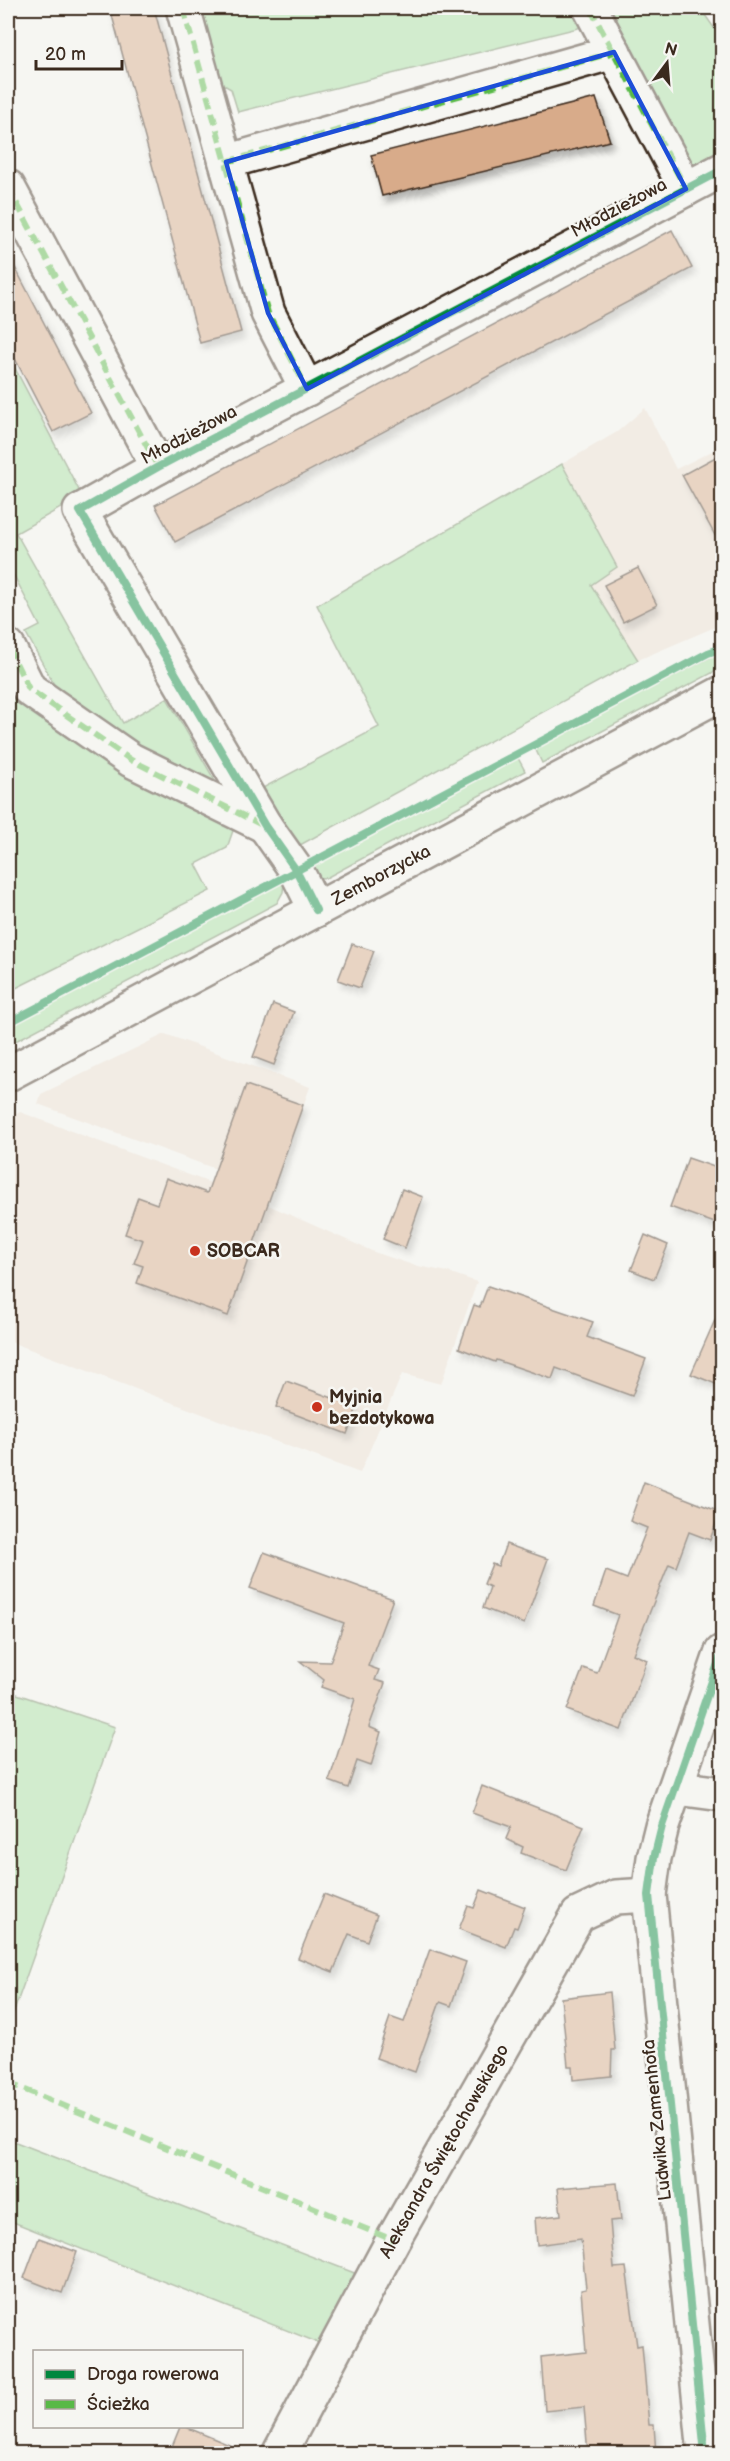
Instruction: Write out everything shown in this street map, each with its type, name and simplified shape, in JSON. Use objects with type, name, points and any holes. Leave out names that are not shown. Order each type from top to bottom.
[{"type":"street","points":[[183,8],[268,313],[307,389]]},
{"type":"street","points":[[590,8],[686,189]]},
{"type":"street","points":[[226,162],[614,52]]},
{"type":"street","name":"Młodzieżowa","points":[[316,910],[296,870],[265,826],[80,511],[158,467],[723,170]]},
{"type":"street","name":"Młodzieżowa","points":[[8,187],[158,467]]},
{"type":"street","points":[[8,647],[29,689],[131,760],[265,826]]},
{"type":"street","name":"Zemborzycka","points":[[8,1074],[723,693]]},
{"type":"street","points":[[723,1652],[677,1788],[723,1794]]},
{"type":"street","name":"Ludwika Zamenhofa","points":[[677,1788],[659,1836],[649,1895],[705,2454]]},
{"type":"street","name":"Aleksandra Świętochowskiego","points":[[279,2454],[393,2240],[579,1915],[616,1897],[649,1895]]},
{"type":"highlighted area","points":[[614,52],[686,189],[307,389],[268,313],[226,162]]},
{"type":"shaded area","points":[[645,408],[676,469],[722,446],[722,624],[638,660],[591,585],[617,567],[562,464],[617,432]]},
{"type":"shaded area","points":[[165,1034],[310,1087],[273,1190],[38,1104],[41,1094]]},
{"type":"shaded area","points":[[20,1112],[259,1201],[374,1252],[477,1282],[441,1384],[402,1374],[360,1473],[8,1341],[8,1118]]},
{"type":"green space","points":[[196,8],[700,8],[722,39],[722,152],[689,169],[606,21],[238,112],[231,89],[215,80]]},
{"type":"green space","points":[[8,355],[82,496],[16,533],[123,723],[167,698],[218,786],[131,743],[56,688],[26,633],[40,626],[8,564]]},
{"type":"green space","points":[[562,464],[617,567],[591,585],[638,660],[291,850],[257,791],[379,727],[317,605]]},
{"type":"green space","points":[[720,652],[721,664],[712,673],[542,763],[535,748]]},
{"type":"green space","points":[[8,683],[15,698],[122,770],[235,825],[227,848],[196,864],[210,891],[8,992]]},
{"type":"green space","points":[[518,758],[525,771],[326,878],[313,877],[304,870]]},
{"type":"green space","points":[[284,881],[283,892],[277,903],[8,1045],[8,1027]]},
{"type":"green space","points":[[8,1691],[115,1727],[8,2028]]},
{"type":"green space","points":[[8,2139],[357,2274],[324,2345],[8,2220]]},
{"type":"building","points":[[110,8],[154,8],[241,332],[200,343]]},
{"type":"building","points":[[596,98],[610,141],[382,196],[371,155]]},
{"type":"building","points":[[672,230],[692,268],[175,542],[155,505]]},
{"type":"building","points":[[8,254],[91,413],[53,432],[8,345]]},
{"type":"building","points":[[723,453],[723,550],[682,475]]},
{"type":"building","points":[[638,568],[657,605],[623,622],[604,585]]},
{"type":"building","points":[[352,944],[374,951],[360,988],[338,980]]},
{"type":"building","points":[[273,1004],[294,1012],[274,1065],[253,1057]]},
{"type":"building","name":"SOBCAR","points":[[246,1085],[303,1105],[228,1316],[137,1283],[143,1266],[134,1263],[143,1240],[125,1234],[138,1197],[157,1204],[166,1178],[207,1193]]},
{"type":"building","points":[[688,1158],[723,1170],[723,1226],[670,1207]]},
{"type":"building","points":[[402,1189],[423,1197],[405,1248],[383,1239]]},
{"type":"building","points":[[645,1235],[668,1245],[654,1279],[631,1270]]},
{"type":"building","points":[[488,1286],[593,1322],[587,1337],[646,1359],[632,1396],[556,1368],[552,1379],[496,1360],[495,1362],[459,1348],[474,1305],[480,1307]]},
{"type":"building","points":[[723,1302],[723,1387],[691,1374]]},
{"type":"building","name":"Myjnia bezdotykowa","points":[[286,1381],[357,1407],[347,1434],[276,1407]]},
{"type":"building","points":[[644,1482],[720,1512],[710,1540],[689,1532],[676,1567],[669,1564],[633,1654],[647,1660],[621,1730],[567,1710],[583,1668],[597,1673],[618,1615],[594,1606],[606,1571],[627,1579],[647,1528],[630,1521]]},
{"type":"building","points":[[506,1544],[548,1559],[524,1624],[483,1608],[490,1587],[484,1584],[492,1564],[498,1566]]},
{"type":"building","points":[[264,1552],[393,1599],[368,1666],[379,1670],[375,1680],[385,1683],[369,1727],[381,1732],[371,1766],[357,1761],[348,1788],[329,1781],[355,1699],[321,1687],[324,1680],[300,1661],[330,1662],[344,1623],[250,1588]]},
{"type":"building","points":[[482,1786],[584,1826],[566,1870],[521,1853],[523,1847],[506,1839],[511,1827],[472,1813]]},
{"type":"building","points":[[481,1890],[525,1907],[506,1947],[459,1929],[468,1906],[474,1908]]},
{"type":"building","points":[[324,1894],[377,1915],[367,1941],[349,1934],[333,1972],[298,1958]]},
{"type":"building","points":[[430,1949],[466,1962],[451,2006],[440,2002],[415,2072],[376,2058],[390,2017],[404,2022]]},
{"type":"building","points":[[610,1992],[615,2050],[612,2050],[611,2076],[573,2080],[572,2066],[568,2066],[561,1998]]},
{"type":"building","points":[[617,2183],[621,2220],[610,2221],[614,2268],[626,2267],[637,2346],[642,2345],[649,2425],[654,2425],[656,2454],[588,2454],[584,2407],[545,2411],[541,2357],[586,2352],[581,2290],[586,2289],[581,2239],[537,2245],[535,2218],[561,2215],[558,2188]]},
{"type":"building","points":[[39,2238],[77,2252],[62,2293],[24,2278]]},
{"type":"building","points":[[180,2428],[188,2428],[251,2454],[169,2454]]},
{"type":"marked path","points":[[183,8],[268,313],[307,389]]},
{"type":"marked path","points":[[590,8],[686,189]]},
{"type":"marked path","points":[[226,162],[614,52]]},
{"type":"marked path","points":[[8,187],[158,467]]},
{"type":"marked path","points":[[8,647],[29,689],[131,760],[262,825]]},
{"type":"marked path","points":[[8,2083],[393,2240]]},
{"type":"cycle path","points":[[316,910],[296,870],[265,826],[80,511],[158,467],[722,170]]},
{"type":"cycle path","points":[[8,1023],[708,653],[722,648]]},
{"type":"cycle path","points":[[705,2454],[649,1895],[654,1858],[662,1826],[722,1652]]},
{"type":"place","name":"SOBCAR","points":[[195,1251]]},
{"type":"place","name":"Myjnia bezdotykowa","points":[[317,1407]]}]
